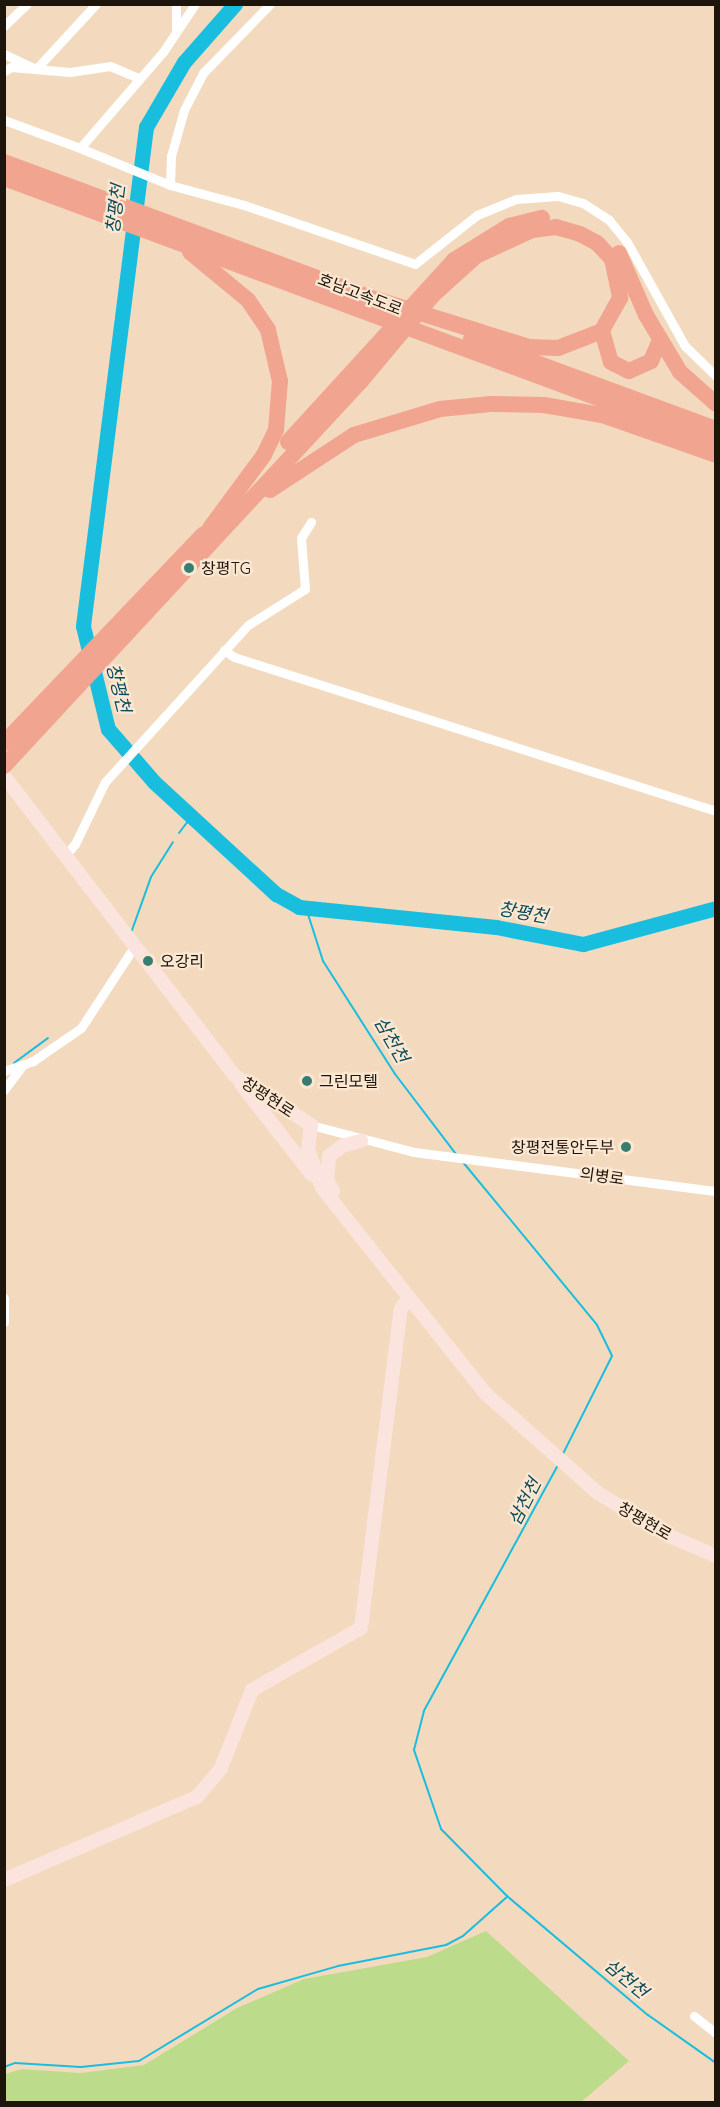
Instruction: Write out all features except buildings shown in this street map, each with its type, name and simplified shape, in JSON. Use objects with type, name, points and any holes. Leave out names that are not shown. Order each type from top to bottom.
[{"type":"highway","name":"호남고속도로","points":[[4,162],[86,193],[178,234],[716,429]]},
{"type":"highway","name":"호남고속도로","points":[[4,178],[83,210],[178,234]]},
{"type":"highway","points":[[4,766],[139,623],[213,532],[432,281],[480,240],[509,226],[554,217],[600,232],[621,255],[660,340],[680,372],[716,404]]},
{"type":"highway","points":[[4,743],[144,594],[213,532],[434,295],[476,256],[532,230],[556,228],[597,243],[612,259],[619,280],[620,298],[602,331],[558,348],[478,343],[375,306]]},
{"type":"highway","points":[[178,234],[248,300],[268,330],[280,381],[276,430],[264,455],[213,532]]},
{"type":"highway","points":[[602,331],[611,362],[629,371],[651,361],[660,340]]},
{"type":"highway","name":"호남고속도로","points":[[478,343],[716,442]]},
{"type":"highway","points":[[213,532],[320,454],[354,435],[440,409],[544,405],[602,415],[716,455]]},
{"type":"main road","name":"창평현로","points":[[4,776],[64,857],[234,1075],[311,1125],[308,1149],[322,1188],[362,1242],[486,1394],[538,1445],[578,1479],[667,1535],[716,1556]]},
{"type":"main road","points":[[234,1075],[322,1188]]},
{"type":"main road","points":[[361,1141],[336,1151],[326,1170],[327,1181],[354,1220],[362,1242]]},
{"type":"main road","points":[[4,1880],[197,1797],[221,1767],[252,1690],[361,1628],[401,1309],[408,1299]]},
{"type":"street","points":[[4,26],[27,4]]},
{"type":"street","points":[[36,69],[96,4]]},
{"type":"street","points":[[176,4],[176,31]]},
{"type":"street","points":[[80,148],[176,31],[195,4]]},
{"type":"street","points":[[166,183],[184,110],[203,73],[270,4]]},
{"type":"street","points":[[4,54],[36,69]]},
{"type":"street","points":[[4,71],[11,67],[70,72],[110,66],[138,78]]},
{"type":"street","points":[[4,120],[166,183],[244,205],[415,264],[477,215],[516,199],[558,196],[583,203],[609,220],[627,242],[685,346],[716,376]]},
{"type":"street","points":[[64,857],[110,777],[154,727],[248,625],[305,589],[301,538],[311,522]]},
{"type":"street","points":[[224,650],[234,657],[716,811]]},
{"type":"street","points":[[4,1071],[22,1066],[81,1028],[134,947]]},
{"type":"street","points":[[4,1090],[22,1066]]},
{"type":"street","points":[[311,1125],[361,1141]]},
{"type":"street","name":"의병로","points":[[361,1141],[414,1152],[716,1191]]},
{"type":"street","points":[[4,1298],[4,1322]]},
{"type":"street","points":[[694,2016],[716,2033]]},
{"type":"green space","points":[[486,1931],[629,2061],[581,2102],[5,2102],[5,2074],[22,2069],[80,2073],[144,2065],[237,2008],[304,1979],[427,1957]]},
{"type":"waterway","name":"창평천","points":[[235,4],[184,62],[146,127],[83,626],[108,729],[154,782],[276,894],[299,907],[496,927],[583,944],[716,908]]},
{"type":"waterway","points":[[179,833],[191,817]]},
{"type":"waterway","points":[[131,933],[151,877],[173,842]]},
{"type":"waterway","name":"삼천천","points":[[306,908],[323,961],[395,1074],[456,1154]]},
{"type":"waterway","points":[[14,1063],[48,1038]]},
{"type":"waterway","name":"삼천천","points":[[462,1161],[597,1325],[612,1356],[563,1454]]},
{"type":"waterway","name":"삼천천","points":[[558,1465],[424,1711],[414,1750],[441,1829],[507,1896],[648,2015],[716,2063]]},
{"type":"waterway","points":[[4,2067],[15,2063],[81,2067],[139,2061],[258,1989],[338,1966],[446,1945],[463,1936],[507,1897]]},
{"type":"place","name":"창평TG","points":[[189,568]]},
{"type":"place","name":"오강리","points":[[148,961]]},
{"type":"place","name":"그린모텔","points":[[307,1081]]},
{"type":"place","name":"창평전통안두부","points":[[626,1147]]}]
